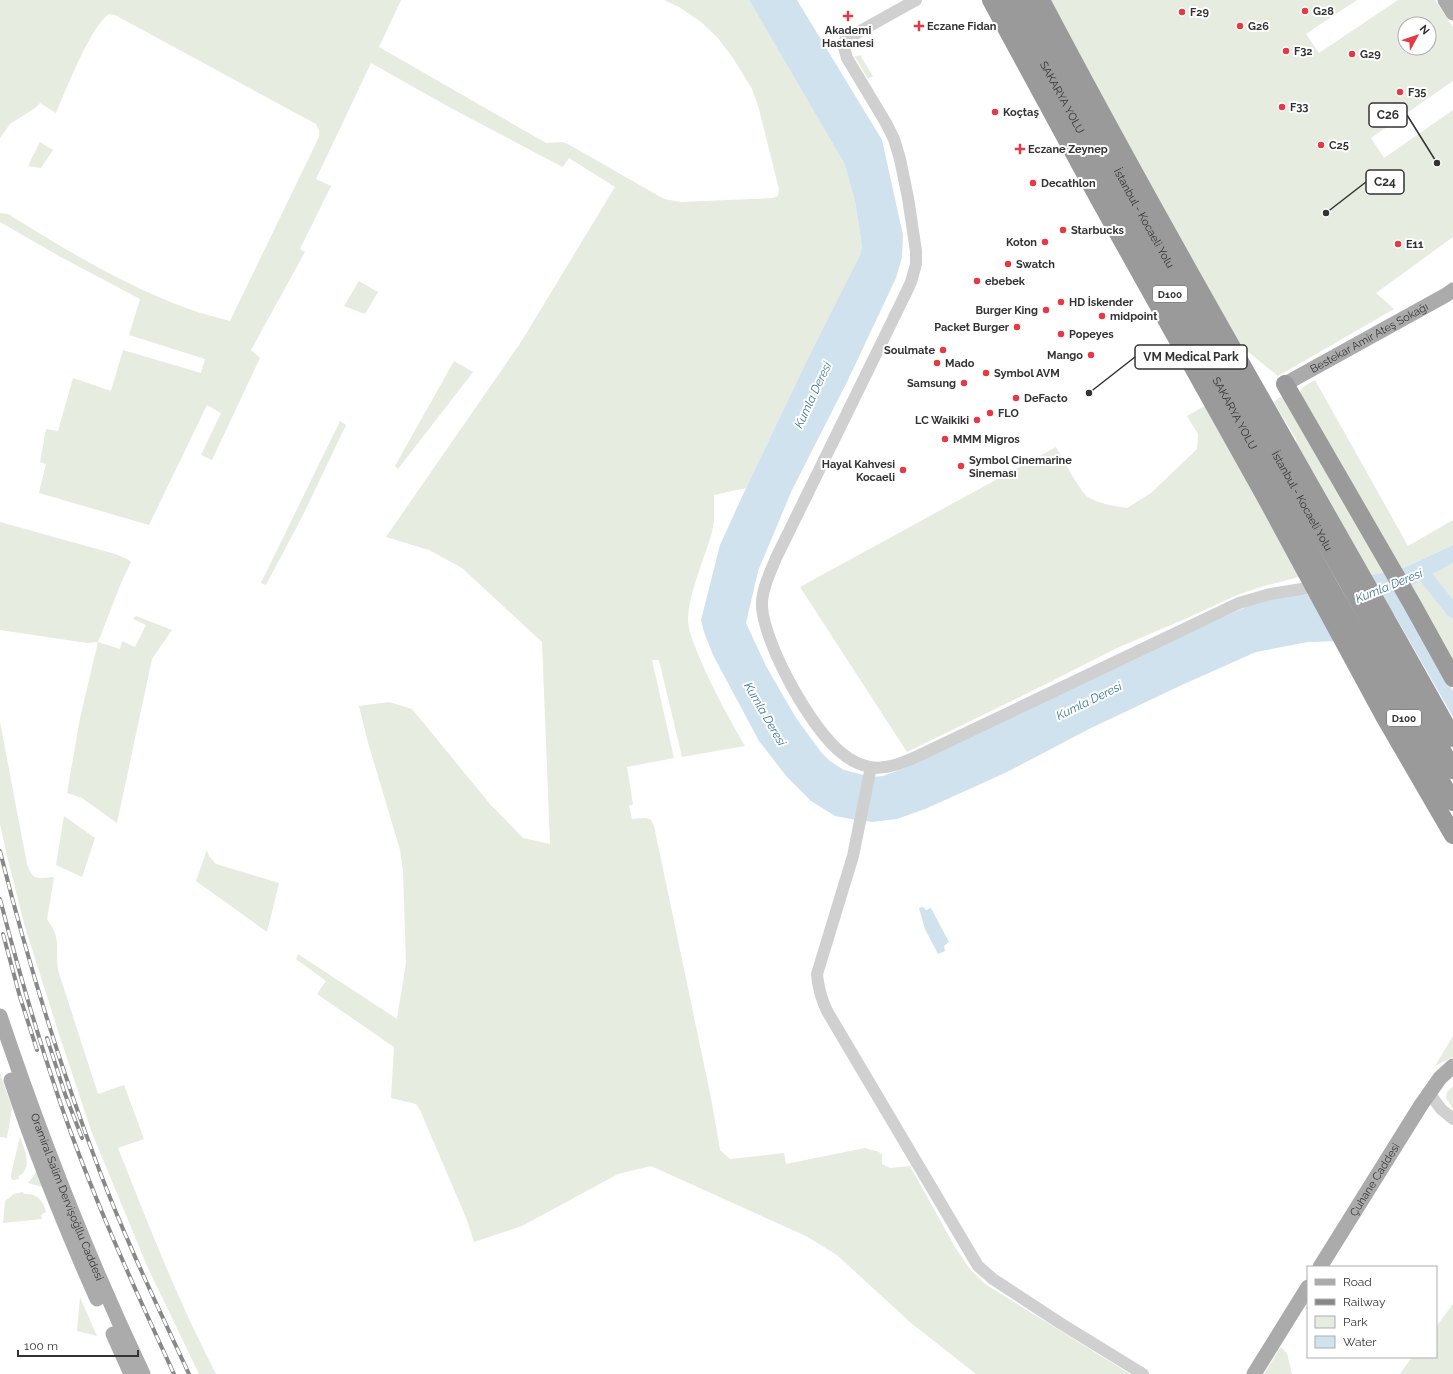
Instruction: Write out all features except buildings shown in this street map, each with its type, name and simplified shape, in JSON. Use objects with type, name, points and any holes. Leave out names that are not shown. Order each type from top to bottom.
[{"type":"highway","points":[[992,0],[1100,201],[1265,496],[1321,590]]},
{"type":"highway","name":"SAKARYA YOLU","points":[[1009,0],[1321,590],[1354,640],[1453,802]]},
{"type":"highway","name":"İstanbul - Kocaeli Yolu","points":[[1026,0],[1131,195],[1354,577]]},
{"type":"highway","points":[[1041,0],[1066,48],[1247,374],[1292,451],[1354,577]]},
{"type":"highway","points":[[1247,374],[1260,385],[1269,388],[1285,384]]},
{"type":"highway","points":[[1285,384],[1270,397],[1269,402],[1286,432],[1292,451]]},
{"type":"highway","points":[[1285,384],[1386,558],[1453,678]]},
{"type":"highway","name":"D100","points":[[1354,577],[1379,622],[1385,649],[1453,770]]},
{"type":"highway","points":[[1379,622],[1453,738]]},
{"type":"highway","points":[[1354,640],[1417,772],[1453,835]]},
{"type":"highway","points":[[1385,649],[1453,738]]},
{"type":"main road","points":[[1445,0],[1453,13]]},
{"type":"main road","name":"Bestekar Amir Ateş Sokağı","points":[[1285,384],[1453,290]]},
{"type":"main road","name":"Oramiral Salim Dervişoğllu Caddesi","points":[[0,1016],[52,1165],[87,1251],[143,1374]]},
{"type":"main road","name":"Oramiral Salim Dervişoğllu Caddesi","points":[[0,1049],[31,1140],[65,1227],[131,1374]]},
{"type":"main road","name":"Çuhane Caddesi","points":[[1321,1266],[1418,1108],[1430,1094],[1440,1078],[1453,1066]]},
{"type":"main road","name":"Çuhane Caddesi","points":[[1430,1094],[1453,1077]]},
{"type":"main road","points":[[1254,1374],[1307,1289]]},
{"type":"street","points":[[916,0],[846,39],[843,44],[847,58],[894,139],[900,159],[908,198],[916,250],[916,264],[911,282],[776,558],[764,590],[762,606],[764,623],[771,644],[806,712],[843,754],[855,762],[870,769],[896,765],[920,755],[1239,603],[1270,594],[1321,590]]},
{"type":"street","points":[[870,769],[853,856],[817,974],[818,986],[827,1011],[978,1266],[993,1279],[1060,1323],[1143,1374]]},
{"type":"street","points":[[1430,1094],[1438,1105],[1453,1119]]},
{"type":"green space","points":[[0,0],[401,0],[379,47],[546,143],[562,142],[568,144],[664,199],[681,202],[773,198],[778,196],[779,189],[758,105],[752,89],[733,58],[717,37],[701,22],[679,7],[664,0],[749,0],[844,163],[855,201],[862,246],[860,255],[810,354],[746,488],[714,495],[714,521],[712,532],[694,588],[688,621],[692,640],[705,670],[721,703],[745,746],[682,757],[659,660],[652,660],[674,758],[627,767],[633,804],[629,806],[632,819],[646,818],[651,820],[654,826],[711,1098],[720,1150],[730,1159],[784,1153],[786,1164],[865,1148],[879,1152],[882,1155],[882,1164],[890,1168],[910,1166],[955,1247],[969,1268],[985,1284],[1130,1374],[976,1374],[911,1323],[837,1255],[806,1236],[651,1166],[618,1174],[522,1226],[474,1242],[467,1220],[420,1110],[416,1104],[391,1098],[394,1047],[317,994],[326,981],[296,959],[298,954],[397,1019],[406,963],[403,871],[400,850],[367,739],[359,706],[389,702],[412,709],[490,804],[523,838],[550,844],[542,642],[462,568],[429,550],[386,537],[521,342],[615,187],[569,158],[563,167],[549,160],[449,107],[371,63],[316,179],[331,186],[300,249],[305,252],[251,350],[260,358],[212,460],[201,455],[221,413],[207,405],[149,525],[39,493],[46,464],[40,462],[46,429],[58,431],[73,378],[111,391],[123,350],[201,373],[205,359],[129,335],[140,299],[59,256],[0,222],[0,213],[8,214],[74,254],[142,290],[194,311],[230,321],[319,137],[319,130],[316,124],[115,15],[109,14],[94,32],[87,45],[72,75],[56,113],[40,103],[35,108],[10,124],[0,138]]},
{"type":"green space","points":[[1050,0],[1357,0],[1306,34],[1319,53],[1398,0],[1435,0],[1453,27],[1453,81],[1371,138],[1384,158],[1453,110],[1453,237],[1376,293],[1394,309],[1278,376],[1236,342],[1127,145]]},
{"type":"green space","points":[[860,55],[873,76],[868,79],[855,57]]},
{"type":"green space","points":[[40,142],[53,150],[41,168],[28,166]]},
{"type":"green space","points":[[359,281],[378,292],[365,314],[344,306]]},
{"type":"green space","points":[[454,361],[473,372],[398,469],[395,466]]},
{"type":"green space","points":[[1315,380],[1408,546],[1453,520],[1453,545],[1399,570],[1299,394],[1304,387]]},
{"type":"green space","points":[[1280,397],[1283,397],[1389,572],[1370,575],[1297,451],[1296,439],[1274,403]]},
{"type":"green space","points":[[1208,404],[1303,576],[1237,595],[1117,648],[907,752],[800,587],[1056,447],[1076,482],[1088,497],[1102,503],[1127,508],[1151,493],[1197,449],[1198,434],[1187,416]]},
{"type":"green space","points":[[340,421],[346,425],[302,517],[266,585],[261,583]]},
{"type":"green space","points":[[0,522],[115,554],[131,562],[121,583],[98,642],[87,643],[0,630]]},
{"type":"green space","points":[[1453,563],[1453,663],[1410,587]]},
{"type":"green space","points":[[136,616],[172,630],[152,659],[117,823],[82,798],[67,793],[80,718],[98,642],[120,649],[122,641],[135,647],[146,625],[133,619]]},
{"type":"green space","points":[[0,722],[29,870],[37,878],[54,877],[47,919],[55,932],[58,970],[98,1094],[124,1085],[144,1139],[118,1148],[176,1290],[216,1374],[199,1374],[147,1266],[92,1133],[60,1037],[25,927],[0,824]]},
{"type":"green space","points":[[64,816],[95,838],[82,877],[56,865]]},
{"type":"green space","points":[[207,850],[209,856],[216,864],[279,883],[267,932],[196,881]]},
{"type":"green space","points":[[1453,1036],[1453,1057],[1435,1066]]},
{"type":"green space","points":[[0,1073],[12,1108],[7,1138],[0,1137]]},
{"type":"green space","points":[[1453,1086],[1453,1109],[1446,1098],[1447,1092]]},
{"type":"green space","points":[[20,1136],[27,1163],[23,1173],[18,1177],[19,1179],[13,1180],[11,1175]]},
{"type":"green space","points":[[37,1170],[43,1187],[28,1183]]},
{"type":"green space","points":[[23,1192],[24,1194],[29,1194],[39,1198],[46,1212],[41,1215],[42,1219],[3,1223],[5,1201],[14,1194]]},
{"type":"green space","points":[[80,1297],[97,1336],[77,1331]]},
{"type":"green space","points":[[1453,1304],[1453,1374],[1400,1374],[1411,1358],[1437,1358],[1437,1326]]},
{"type":"green space","points":[[1281,1347],[1287,1353],[1292,1374],[1264,1374]]},
{"type":"water","name":"Kumla Deresi","points":[[749,0],[797,0],[882,140],[903,235],[902,257],[896,278],[847,382],[792,490],[758,571],[746,623],[766,666],[796,718],[821,752],[830,761],[844,770],[872,777],[883,776],[905,768],[1087,678],[1255,603],[1295,594],[1319,595],[1370,575],[1399,570],[1453,545],[1453,563],[1397,594],[1453,691],[1453,717],[1394,614],[1344,641],[1308,642],[1256,652],[1091,728],[1007,772],[925,809],[897,819],[872,822],[835,816],[811,801],[787,777],[759,741],[713,655],[701,620],[720,545],[810,354],[860,255],[862,246],[855,201],[844,163]]},
{"type":"water","points":[[923,907],[926,910],[931,908],[949,942],[944,946],[945,951],[938,954],[925,929],[919,908]]},
{"type":"waterway","name":"Kumla Deresi","points":[[1422,572],[1453,611]]},
{"type":"railway","points":[[0,851],[21,932],[45,1013],[85,1132],[121,1223],[189,1374]]},
{"type":"railway","points":[[0,899],[34,1023],[70,1131],[112,1236],[174,1374]]},
{"type":"railway","points":[[3,934],[20,997],[37,1050]]},
{"type":"railway","points":[[47,1038],[65,1094],[82,1138]]},
{"type":"place","name":"G28","points":[[1305,11]]},
{"type":"place","name":"F29","points":[[1182,12]]},
{"type":"place","name":"Akademi Hastanesi","points":[[848,16]]},
{"type":"place","name":"Eczane Fidan","points":[[919,26]]},
{"type":"place","name":"G26","points":[[1240,26]]},
{"type":"place","name":"F32","points":[[1286,51]]},
{"type":"place","name":"G29","points":[[1352,54]]},
{"type":"place","name":"F35","points":[[1400,92]]},
{"type":"place","name":"F33","points":[[1282,107]]},
{"type":"place","name":"Koçtaş","points":[[995,112]]},
{"type":"place","name":"C25","points":[[1321,145]]},
{"type":"place","name":"Eczane Zeynep","points":[[1020,149]]},
{"type":"place","name":"C26","points":[[1437,163]]},
{"type":"place","name":"Decathlon","points":[[1033,183]]},
{"type":"place","name":"C24","points":[[1326,213]]},
{"type":"place","name":"Starbucks","points":[[1063,230]]},
{"type":"place","name":"Koton","points":[[1045,242]]},
{"type":"place","name":"E11","points":[[1398,244]]},
{"type":"place","name":"Swatch","points":[[1008,264]]},
{"type":"place","name":"ebebek","points":[[977,281]]},
{"type":"place","name":"HD İskender","points":[[1061,302]]},
{"type":"place","name":"Burger King","points":[[1046,310]]},
{"type":"place","name":"midpoint","points":[[1102,316]]},
{"type":"place","name":"Packet Burger","points":[[1017,327]]},
{"type":"place","name":"Popeyes","points":[[1061,334]]},
{"type":"place","name":"Soulmate","points":[[943,350]]},
{"type":"place","name":"Mango","points":[[1091,355]]},
{"type":"place","name":"Mado","points":[[937,363]]},
{"type":"place","name":"Symbol AVM","points":[[986,373]]},
{"type":"place","name":"Samsung","points":[[964,383]]},
{"type":"place","name":"VM Medical Park","points":[[1089,393]]},
{"type":"place","name":"DeFacto","points":[[1016,398]]},
{"type":"place","name":"FLO","points":[[990,413]]},
{"type":"place","name":"LC Waikiki","points":[[977,420]]},
{"type":"place","name":"MMM Migros","points":[[945,439]]},
{"type":"place","name":"Symbol Cinemarine Sineması","points":[[961,466]]},
{"type":"place","name":"Hayal Kahvesi Kocaeli","points":[[903,470]]}]
